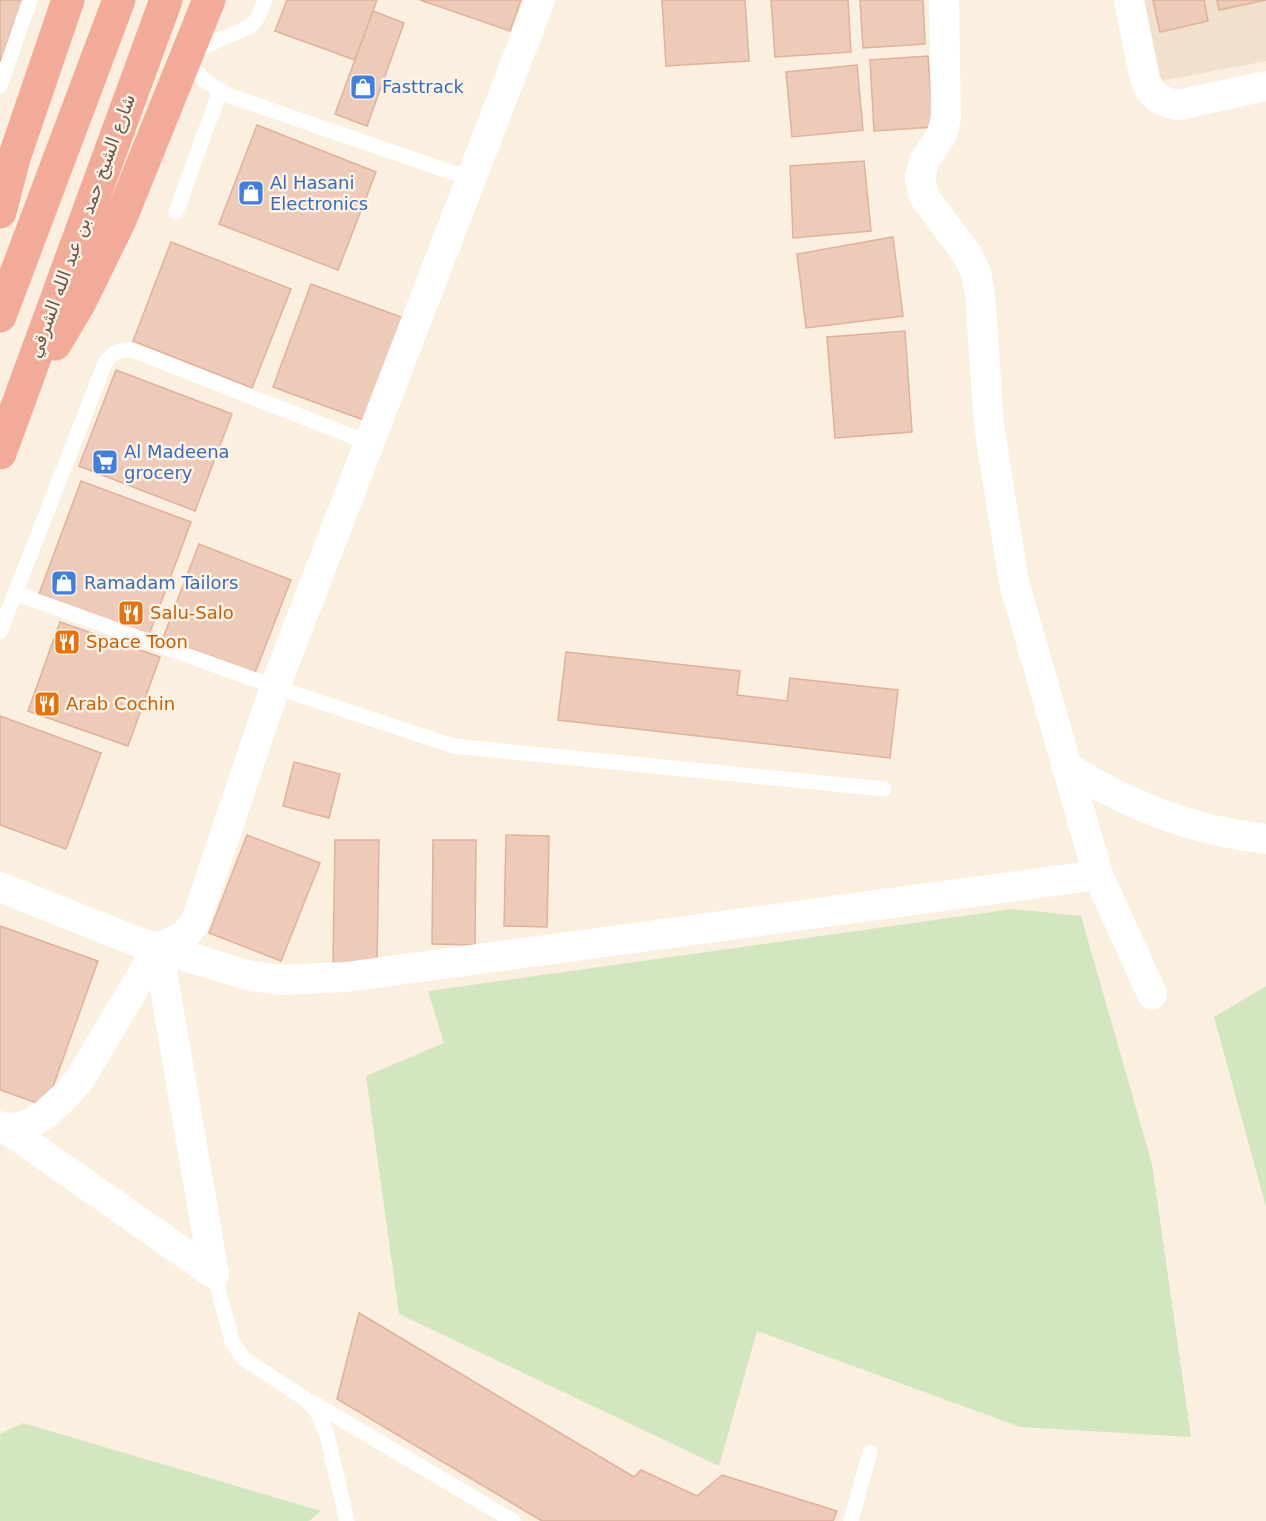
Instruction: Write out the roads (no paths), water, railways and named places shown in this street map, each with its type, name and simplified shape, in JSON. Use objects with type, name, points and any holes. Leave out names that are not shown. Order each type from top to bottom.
[{"type":"highway","points":[[0,212],[14,158],[68,0]]},
{"type":"highway","points":[[0,316],[119,0]]},
{"type":"highway","name":"شارع الشيخ حمد بن عبد الله الشرقي","points":[[0,453],[166,0]]},
{"type":"highway","points":[[18,401],[50,352],[101,261],[209,0]]},
{"type":"street","points":[[4,1127],[29,1124],[48,1113],[72,1088],[80,1079],[158,948],[184,936],[195,923],[275,687],[540,0]]},
{"type":"street","points":[[944,0],[946,118],[942,136],[924,161],[920,179],[925,198],[967,254],[975,273],[980,293],[988,426],[1014,582],[1098,874],[1152,994]]},
{"type":"street","points":[[1129,0],[1145,79],[1156,98],[1166,104],[1178,105],[1266,86]]},
{"type":"street","points":[[1068,768],[1108,792],[1149,811],[1238,836],[1266,839]]},
{"type":"street","points":[[0,887],[142,944],[247,975],[278,980],[346,977],[1098,874]]},
{"type":"street","points":[[158,948],[214,1274]]},
{"type":"street","points":[[4,1127],[214,1274]]},
{"type":"lane","points":[[0,86],[30,0]]},
{"type":"lane","points":[[265,0],[258,17],[250,26],[187,56],[205,81],[240,100],[471,179]]},
{"type":"lane","points":[[176,212],[220,91]]},
{"type":"lane","points":[[0,632],[105,363],[117,351],[132,350],[369,443]]},
{"type":"lane","points":[[15,592],[275,687],[453,746],[884,789]]},
{"type":"lane","points":[[214,1274],[232,1341],[243,1358],[304,1398],[513,1521]]},
{"type":"lane","points":[[304,1398],[317,1412],[327,1435],[347,1521]]},
{"type":"lane","points":[[851,1521],[870,1452]]},
{"type":"place","name":"Fasttrack","points":[[363,87]]},
{"type":"place","name":"Al Hasani Electronics","points":[[251,193]]},
{"type":"place","name":"Al Madeena grocery","points":[[105,462]]},
{"type":"place","name":"Ramadam Tailors","points":[[64,583]]},
{"type":"place","name":"Salu-Salo","points":[[131,613]]},
{"type":"place","name":"Space Toon","points":[[67,642]]},
{"type":"place","name":"Arab Cochin","points":[[47,704]]}]
